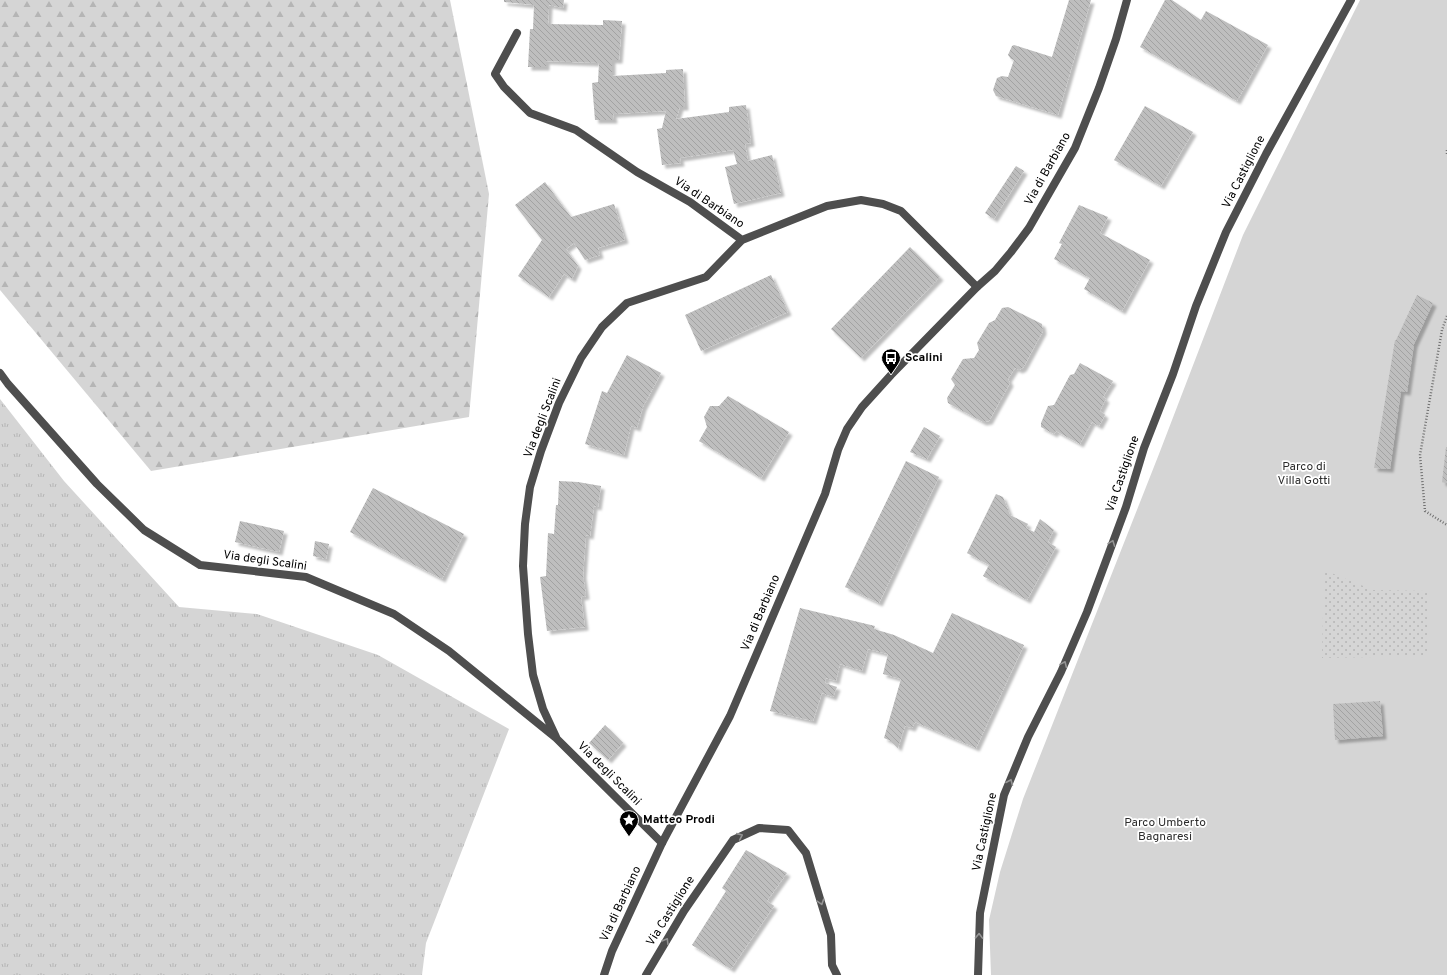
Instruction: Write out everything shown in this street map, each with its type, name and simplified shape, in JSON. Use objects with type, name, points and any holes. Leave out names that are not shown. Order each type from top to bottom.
[{"type":"street","name":"Via di Barbiano","points":[[604,975],[612,951],[662,843],[730,716],[825,494],[838,450],[847,429],[862,406],[977,287],[995,271],[1024,234],[1075,148],[1099,88],[1116,39],[1127,0]]},
{"type":"street","name":"Via Castiglione","points":[[978,975],[980,913],[1004,795],[1028,737],[1061,672],[1087,612],[1126,507],[1144,448],[1173,374],[1196,306],[1226,232],[1266,154],[1351,0]]},
{"type":"street","name":"Via di Barbiano","points":[[517,33],[495,74],[504,87],[530,113],[576,130],[637,172],[690,202],[742,240],[827,206],[861,200],[883,204],[900,210],[977,287]]},
{"type":"street","name":"Via degli Scalini","points":[[556,738],[544,709],[533,675],[528,634],[523,566],[525,524],[530,487],[541,451],[559,402],[581,358],[602,327],[627,303],[706,277],[742,240]]},
{"type":"street","name":"Via degli Scalini","points":[[0,374],[97,484],[144,530],[200,565],[306,577],[394,614],[449,651],[556,738],[662,843]]},
{"type":"street","name":"Via Castiglione","points":[[646,975],[684,912],[733,840],[759,828],[788,830],[806,853],[831,935],[832,966],[837,975]]},
{"type":"path","points":[[1447,150],[1447,155]]},
{"type":"path","points":[[1447,316],[1442,330],[1420,455],[1425,511],[1447,525]]},
{"type":"green space","points":[[0,0],[450,0],[489,194],[469,417],[151,471],[0,290]]},
{"type":"green space","points":[[1360,0],[1447,0],[1447,975],[991,975],[989,920],[1000,872],[1023,799],[1159,454],[1243,235]]},
{"type":"green space","points":[[0,399],[64,481],[179,607],[257,614],[378,655],[509,729],[426,943],[422,975],[0,975]]},
{"type":"green space","points":[[1324,570],[1373,590],[1427,591],[1427,656],[1322,658]]},
{"type":"building","points":[[504,0],[564,0],[563,8],[549,5],[548,24],[603,25],[603,20],[622,21],[619,60],[612,60],[612,76],[666,73],[666,70],[683,69],[685,107],[680,107],[676,119],[729,112],[729,107],[746,105],[751,143],[745,144],[748,161],[772,155],[781,193],[734,204],[725,167],[737,164],[733,150],[680,158],[681,163],[662,165],[657,129],[662,128],[666,111],[613,114],[614,120],[595,120],[592,83],[598,82],[599,63],[546,61],[546,67],[528,67],[530,29],[533,29],[534,5],[504,2]]},
{"type":"building","points":[[1069,0],[1091,0],[1058,115],[996,96],[993,90],[997,78],[1002,76],[1008,77],[1014,60],[1008,55],[1012,46],[1014,45],[1052,57]]},
{"type":"building","points":[[1165,0],[1172,0],[1201,20],[1206,11],[1268,45],[1237,101],[1140,47]]},
{"type":"building","points":[[1145,106],[1193,132],[1161,186],[1114,160]]},
{"type":"building","points":[[1016,166],[1024,171],[994,219],[985,213]]},
{"type":"building","points":[[545,182],[571,217],[614,204],[625,240],[598,248],[600,255],[585,260],[574,243],[566,249],[578,266],[572,279],[564,274],[549,297],[518,276],[542,240],[515,205]]},
{"type":"building","points":[[1079,205],[1108,217],[1100,233],[1150,260],[1122,311],[1084,289],[1090,278],[1054,259],[1062,244],[1059,243]]},
{"type":"building","points":[[910,247],[940,277],[861,358],[831,329]]},
{"type":"building","points":[[771,275],[788,312],[701,351],[685,315]]},
{"type":"building","points":[[1417,295],[1433,303],[1414,344],[1407,392],[1401,391],[1390,469],[1374,468],[1395,340]]},
{"type":"building","points":[[1008,307],[1042,324],[1043,331],[1023,368],[1019,370],[1015,368],[1008,379],[1010,383],[989,421],[983,422],[948,403],[947,398],[955,385],[951,379],[963,359],[974,358],[979,350],[977,343],[989,323],[995,320],[1002,308]]},
{"type":"building","points":[[627,355],[661,373],[643,407],[637,428],[631,426],[624,455],[585,444],[602,391],[607,393]]},
{"type":"building","points":[[1080,363],[1113,381],[1103,397],[1106,399],[1100,411],[1105,415],[1099,426],[1092,422],[1080,444],[1056,431],[1054,434],[1041,427],[1041,423],[1048,406],[1054,405],[1070,375],[1074,374]]},
{"type":"building","points":[[728,396],[789,432],[761,478],[699,441],[707,427],[704,417],[710,406],[719,406]]},
{"type":"building","points":[[924,427],[940,436],[927,459],[910,452]]},
{"type":"building","points":[[1446,447],[1447,483],[1445,483],[1442,482]]},
{"type":"building","points":[[906,461],[939,477],[879,603],[845,587]]},
{"type":"building","points":[[559,481],[578,482],[601,486],[598,507],[594,506],[590,536],[586,535],[583,575],[586,596],[581,597],[585,627],[547,631],[540,577],[546,576],[548,533],[554,534],[556,505],[558,505]]},
{"type":"building","points":[[373,488],[464,534],[442,579],[350,532]]},
{"type":"building","points":[[996,494],[1003,497],[1010,515],[1028,524],[1026,528],[1034,532],[1040,519],[1054,530],[1048,542],[1056,547],[1027,600],[983,576],[989,565],[967,553]]},
{"type":"building","points":[[240,521],[284,531],[279,552],[235,542]]},
{"type":"building","points":[[315,541],[329,544],[326,559],[313,556]]},
{"type":"building","points":[[800,608],[875,626],[874,629],[894,635],[933,653],[952,613],[1024,645],[976,748],[915,722],[912,728],[905,726],[898,748],[891,741],[884,738],[901,679],[883,674],[888,654],[868,649],[862,671],[840,664],[836,681],[826,678],[825,683],[837,687],[833,697],[822,693],[813,721],[770,711]]},
{"type":"building","points":[[1380,701],[1383,736],[1335,740],[1333,704]]},
{"type":"building","points":[[605,725],[623,743],[608,760],[589,743]]},
{"type":"building","points":[[746,850],[787,873],[767,901],[774,906],[731,969],[692,945],[726,891],[722,888]]},
{"type":"place","name":"Scalini","points":[[891,375]]},
{"type":"place","name":"Matteo Prodi","points":[[629,837]]},
{"type":"park label","name":"Parco di Villa Gotti","points":[[1304,474]]},
{"type":"park label","name":"Parco Umberto Bagnaresi","points":[[1165,830]]}]
